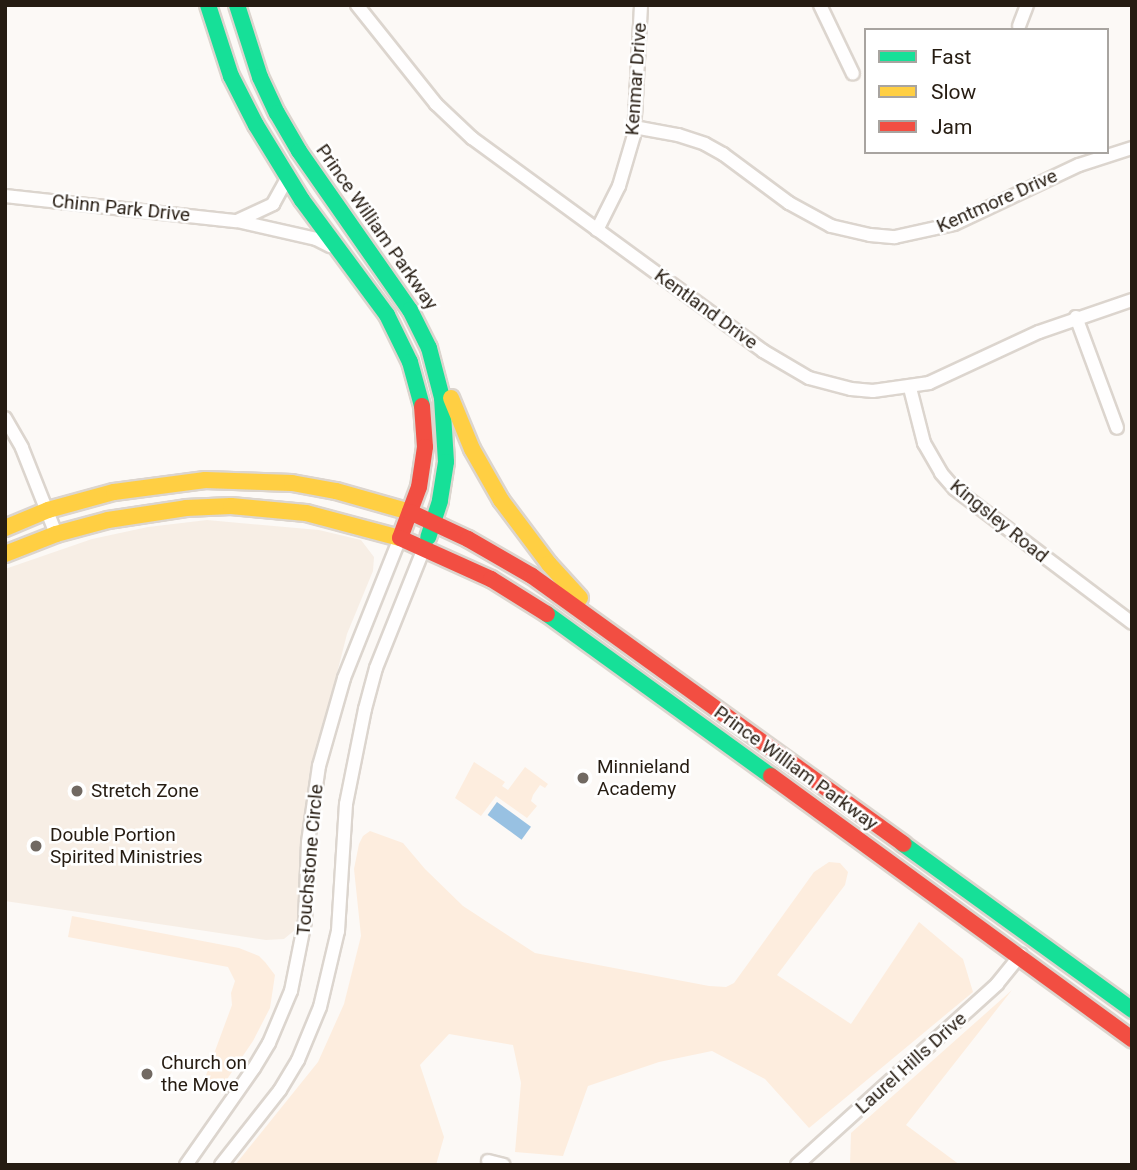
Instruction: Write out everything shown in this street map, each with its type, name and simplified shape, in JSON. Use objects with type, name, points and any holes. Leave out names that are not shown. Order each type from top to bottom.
[{"type":"main road","points":[[208,5],[241,96],[288,177],[387,315],[405,349],[418,387],[425,420],[425,447],[422,476],[400,538]]},
{"type":"main road","name":"Prince William Parkway","points":[[237,5],[260,77],[277,113],[299,151],[410,310],[429,348],[442,398],[446,450],[445,476],[434,522],[424,548]]},
{"type":"main road","points":[[429,348],[476,458],[518,525],[574,591],[639,653]]},
{"type":"main road","name":"Prince William Parkway","points":[[5,528],[48,510],[150,485],[217,480],[292,483],[336,491],[410,512],[434,522],[523,570],[1132,1010]]},
{"type":"main road","name":"Prince William Parkway","points":[[5,554],[56,534],[145,513],[231,506],[306,513],[400,538],[424,548],[491,579],[551,616],[1132,1039]]},
{"type":"street","name":"Kentland Drive","points":[[357,5],[405,67],[454,122],[789,369],[809,378],[851,389],[910,388],[950,376],[1076,317],[1132,300]]},
{"type":"street","name":"Kenmar Drive","points":[[597,230],[619,187],[635,127],[641,5]]},
{"type":"street","points":[[820,5],[853,74]]},
{"type":"street","points":[[1019,26],[1027,5]]},
{"type":"street","name":"Kentmore Drive","points":[[635,127],[678,135],[705,144],[789,203],[831,226],[870,235],[895,237],[915,235],[954,224],[1079,165],[1132,148]]},
{"type":"street","points":[[237,221],[273,204],[288,177]]},
{"type":"street","name":"Chinn Park Drive","points":[[5,196],[237,221],[316,239],[339,251]]},
{"type":"street","points":[[1076,317],[1117,428]]},
{"type":"street","name":"Kingsley Road","points":[[910,388],[924,443],[941,473],[955,489],[1132,623]]},
{"type":"street","points":[[5,418],[22,448],[56,534]]},
{"type":"street","name":"Touchstone Circle","points":[[186,1165],[259,1059],[291,991],[305,920],[308,842],[319,766],[344,678],[400,538]]},
{"type":"street","name":"Touchstone Circle","points":[[221,1165],[280,1090],[298,1060],[320,1007],[338,931],[346,804],[365,709],[376,668],[424,548]]},
{"type":"street","name":"Laurel Hills Drive","points":[[797,1165],[998,984],[1033,939]]},
{"type":"street","points":[[488,1161],[504,1165]]},
{"type":"shaded area","points":[[207,520],[319,530],[361,540],[374,557],[373,571],[347,634],[313,767],[296,929],[284,939],[266,940],[5,901],[5,569],[92,539],[148,527]]},
{"type":"shaded area","points":[[474,762],[505,782],[502,786],[508,790],[525,767],[548,784],[545,788],[540,785],[533,795],[531,801],[537,806],[527,818],[496,796],[481,816],[455,798]]},
{"type":"shaded area","points":[[370,831],[403,843],[463,906],[535,953],[709,986],[726,987],[734,983],[814,872],[829,862],[840,863],[848,872],[845,885],[777,975],[851,1024],[919,922],[963,959],[973,992],[809,1128],[765,1079],[712,1051],[659,1062],[588,1086],[563,1156],[515,1152],[521,1083],[513,1045],[449,1034],[420,1065],[444,1137],[436,1165],[235,1165],[318,1062],[344,1004],[361,936],[354,869],[359,844],[363,836]]},
{"type":"shaded area","points":[[72,916],[239,948],[259,956],[265,962],[275,975],[270,1008],[253,1041],[221,1088],[205,1078],[232,1005],[231,993],[235,981],[228,967],[68,937]]},
{"type":"shaded area","points":[[1012,990],[906,1125],[960,1165],[850,1165],[851,1133]]},
{"type":"water","points":[[497,802],[531,827],[522,840],[488,815]]},
{"type":"traffic: fast","points":[[208,5],[231,76],[256,125],[302,200],[387,315],[410,362],[422,406]]},
{"type":"traffic: fast","points":[[237,5],[260,77],[277,113],[299,151],[410,310],[429,348],[442,398],[446,462],[440,501],[428,537]]},
{"type":"traffic: fast","points":[[547,614],[771,776]]},
{"type":"traffic: fast","points":[[903,844],[1132,1010]]},
{"type":"traffic: slow","points":[[451,398],[472,449],[501,500],[549,564],[580,598]]},
{"type":"traffic: slow","points":[[5,528],[48,510],[114,492],[205,480],[292,483],[336,491],[410,512]]},
{"type":"traffic: slow","points":[[5,554],[56,534],[108,520],[186,508],[231,506],[306,513],[400,538]]},
{"type":"traffic: jam","points":[[422,406],[425,447],[419,487],[400,538],[491,579],[547,614]]},
{"type":"traffic: jam","points":[[410,512],[468,539],[532,576],[903,844]]},
{"type":"traffic: jam","points":[[771,776],[1132,1039]]},
{"type":"place","name":"Minnieland Academy","points":[[583,778]]},
{"type":"place","name":"Stretch Zone","points":[[77,791]]},
{"type":"place","name":"Double Portion Spirited Ministries","points":[[36,846]]},
{"type":"place","name":"Church on the Move","points":[[147,1074]]}]
